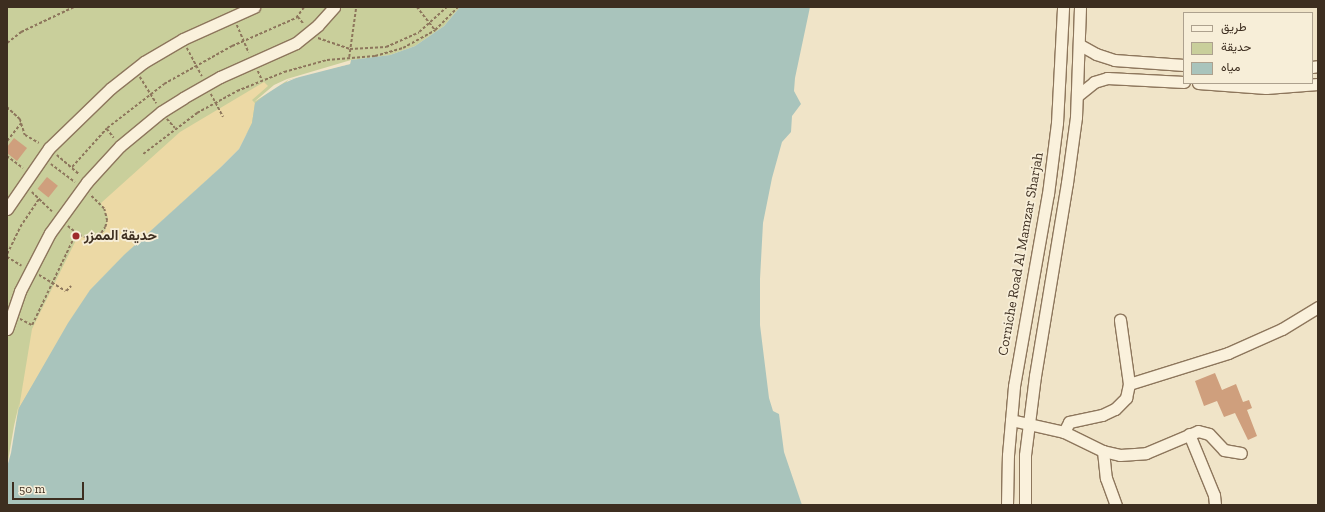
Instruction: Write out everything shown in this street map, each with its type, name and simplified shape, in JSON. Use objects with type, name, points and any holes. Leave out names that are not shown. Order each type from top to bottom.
[{"type":"street","points":[[7,209],[30,174],[82,113],[135,69],[183,39],[233,14],[254,7]]},
{"type":"street","points":[[7,329],[9,317],[39,252],[82,188],[120,146],[161,112],[206,84],[286,49],[310,32],[334,7]]},
{"type":"street","name":"Corniche Road Al Mamzar Sharjah","points":[[1007,505],[1011,420],[1024,321],[1053,159],[1060,86],[1063,7]]},
{"type":"street","points":[[1025,505],[1025,455],[1040,336],[1068,177],[1077,96],[1080,45],[1080,7]]},
{"type":"street","points":[[1080,45],[1096,54],[1114,60],[1182,62]]},
{"type":"street","points":[[1077,96],[1094,82],[1107,78],[1183,82]]},
{"type":"street","points":[[1212,84],[1266,88],[1318,84]]},
{"type":"street","points":[[1129,384],[1228,353],[1282,329],[1318,307]]},
{"type":"street","points":[[1064,432],[1069,422],[1093,418],[1115,409],[1126,398],[1129,384],[1120,320]]},
{"type":"street","points":[[1011,420],[1064,432],[1103,451],[1120,455],[1137,455],[1198,431],[1205,432],[1224,450],[1241,453]]},
{"type":"street","points":[[1189,434],[1214,495],[1215,505]]},
{"type":"street","points":[[1103,451],[1106,478],[1116,505]]},
{"type":"path","points":[[7,43],[21,32],[74,7]]},
{"type":"path","points":[[72,167],[107,128],[150,94],[182,72],[244,40],[296,18],[304,7]]},
{"type":"path","points":[[349,58],[356,7]]},
{"type":"path","points":[[417,7],[435,30]]},
{"type":"path","points":[[310,32],[326,43],[350,49],[386,47],[408,39],[430,25],[447,7]]},
{"type":"path","points":[[143,154],[175,128],[216,102],[262,80],[305,66],[395,51],[435,30],[458,7]]},
{"type":"path","points":[[233,14],[262,80]]},
{"type":"path","points":[[135,69],[161,112],[175,128]]},
{"type":"path","points":[[7,141],[22,122]]},
{"type":"path","points":[[7,156],[30,174]]},
{"type":"path","points":[[7,254],[20,227],[39,199]]},
{"type":"path","points":[[9,317],[32,324],[76,234]]},
{"type":"green space","name":"حديقة الممزر","points":[[7,7],[460,7],[444,26],[415,46],[390,55],[352,60],[350,64],[288,80],[220,168],[124,255],[90,290],[46,361],[7,467]]},
{"type":"sand","points":[[264,82],[268,86],[252,100],[255,103],[252,123],[239,149],[124,255],[90,290],[19,408],[32,329],[78,236],[93,238],[105,231],[108,217],[101,203],[180,132]]},
{"type":"water","points":[[460,7],[810,7],[795,78],[794,91],[801,104],[792,116],[791,132],[782,142],[772,178],[763,223],[760,279],[760,325],[769,398],[773,411],[779,414],[784,452],[802,505],[7,505],[7,467],[19,408],[68,323],[90,290],[124,255],[239,149],[252,123],[255,103],[275,87],[303,75],[350,64],[351,60],[390,55],[415,46],[444,26]]},
{"type":"pier","points":[[351,60],[350,64],[288,80],[254,102],[274,85],[287,79]]},
{"type":"pier","points":[[19,404],[11,453],[7,467],[14,426]]},
{"type":"building","points":[[14,138],[27,148],[17,161],[7,153],[7,147]]},
{"type":"building","points":[[47,177],[58,186],[48,197],[38,189]]},
{"type":"building","points":[[1215,373],[1222,390],[1236,384],[1243,402],[1249,400],[1252,408],[1247,410],[1257,436],[1248,440],[1235,413],[1224,417],[1217,401],[1204,406],[1195,381]]},
{"type":"place","name":"حديقة الممزر","points":[[76,236]]}]
